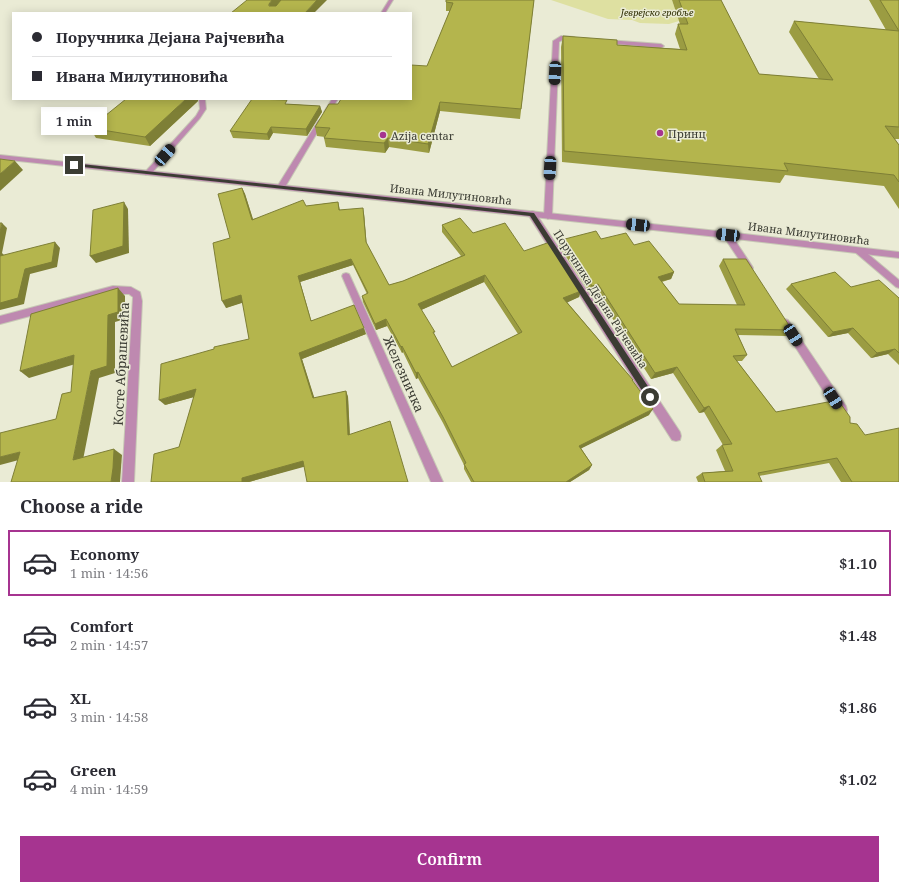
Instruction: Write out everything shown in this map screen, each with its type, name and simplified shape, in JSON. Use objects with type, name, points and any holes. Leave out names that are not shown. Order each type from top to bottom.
[{"type":"street","points":[[384,12],[391,0]]},
{"type":"street","points":[[548,216],[556,41],[561,38],[578,39]]},
{"type":"street","points":[[599,41],[661,46]]},
{"type":"street","points":[[148,173],[198,117],[203,109],[202,100]]},
{"type":"street","points":[[281,187],[334,100]]},
{"type":"street","name":"Ивана Милутиновића","points":[[0,157],[728,235],[899,255]]},
{"type":"street","name":"Поручника Дејана Рајчевића","points":[[532,214],[676,436]]},
{"type":"street","points":[[728,235],[753,274]]},
{"type":"street","points":[[859,250],[899,284]]},
{"type":"street","name":"Железничка","points":[[346,276],[437,482]]},
{"type":"street","name":"Косте Абрашевића","points":[[0,320],[113,290],[131,290],[137,295],[138,301],[128,482]]},
{"type":"street","points":[[778,312],[845,416]]},
{"type":"green space","name":"Јеврејско гробље","points":[[551,0],[672,0],[679,21],[669,24],[640,23],[632,20],[608,19]]},
{"type":"building","points":[[247,0],[272,0],[269,6],[276,6],[281,0],[317,0],[306,12],[232,12]]},
{"type":"building","points":[[446,0],[534,0],[521,109],[440,102],[428,144],[388,138],[384,143],[324,138],[330,128],[315,127],[329,104],[338,104],[340,100],[412,100],[412,65],[427,66],[453,3],[446,2]]},
{"type":"building","points":[[679,0],[721,0],[759,74],[833,80],[794,21],[899,31],[899,127],[885,126],[899,145],[899,182],[894,175],[784,163],[788,171],[564,151],[563,36],[617,40],[617,45],[687,50],[678,24],[688,24]]},
{"type":"building","points":[[880,0],[899,0],[899,31]]},
{"type":"building","points":[[125,100],[185,100],[145,137],[90,128]]},
{"type":"building","points":[[251,100],[287,100],[285,104],[320,106],[306,129],[271,127],[267,134],[230,131]]},
{"type":"building","points":[[0,159],[15,161],[0,174]]},
{"type":"building","points":[[242,188],[252,220],[303,200],[306,206],[338,202],[339,210],[363,208],[366,242],[389,285],[403,281],[465,255],[442,225],[460,218],[473,233],[505,223],[524,251],[550,242],[581,291],[563,298],[633,380],[653,409],[579,446],[592,465],[566,482],[474,482],[464,464],[466,463],[443,417],[418,372],[416,373],[386,319],[375,324],[362,296],[368,293],[351,259],[298,276],[311,321],[354,305],[364,328],[299,353],[313,398],[346,391],[348,435],[390,421],[408,482],[307,482],[303,461],[242,478],[242,482],[151,482],[154,454],[179,447],[196,389],[159,400],[161,364],[214,349],[214,347],[249,339],[241,295],[222,301],[213,243],[230,238],[218,194]],"holes":[[[485,275],[522,332],[452,367],[433,332],[435,332],[418,304]]]},
{"type":"building","points":[[124,202],[123,246],[90,256],[93,210]]},
{"type":"building","points":[[596,231],[601,239],[626,233],[634,245],[649,241],[674,272],[658,277],[679,304],[745,305],[723,259],[746,259],[792,330],[735,329],[747,355],[733,356],[776,412],[838,400],[850,417],[850,423],[857,424],[865,435],[899,428],[899,482],[852,482],[837,458],[758,473],[762,482],[705,482],[702,473],[733,471],[722,445],[732,444],[709,406],[704,408],[677,367],[655,373],[598,284],[592,286],[561,240]]},
{"type":"building","points":[[55,242],[52,262],[25,269],[18,298],[0,303],[0,256]]},
{"type":"building","points":[[835,272],[851,287],[879,280],[899,298],[899,353],[895,349],[877,353],[853,328],[833,332],[791,284]]},
{"type":"building","points":[[118,288],[118,312],[108,315],[107,366],[91,371],[73,460],[114,449],[111,482],[11,482],[20,452],[0,457],[0,433],[56,419],[62,394],[71,392],[74,355],[20,371],[31,314]]},
{"type":"place","name":"Принц","points":[[660,133]]},
{"type":"place","name":"Azija centar","points":[[383,135]]},
{"type":"route","points":[[74,165],[532,214],[650,397]]}]
